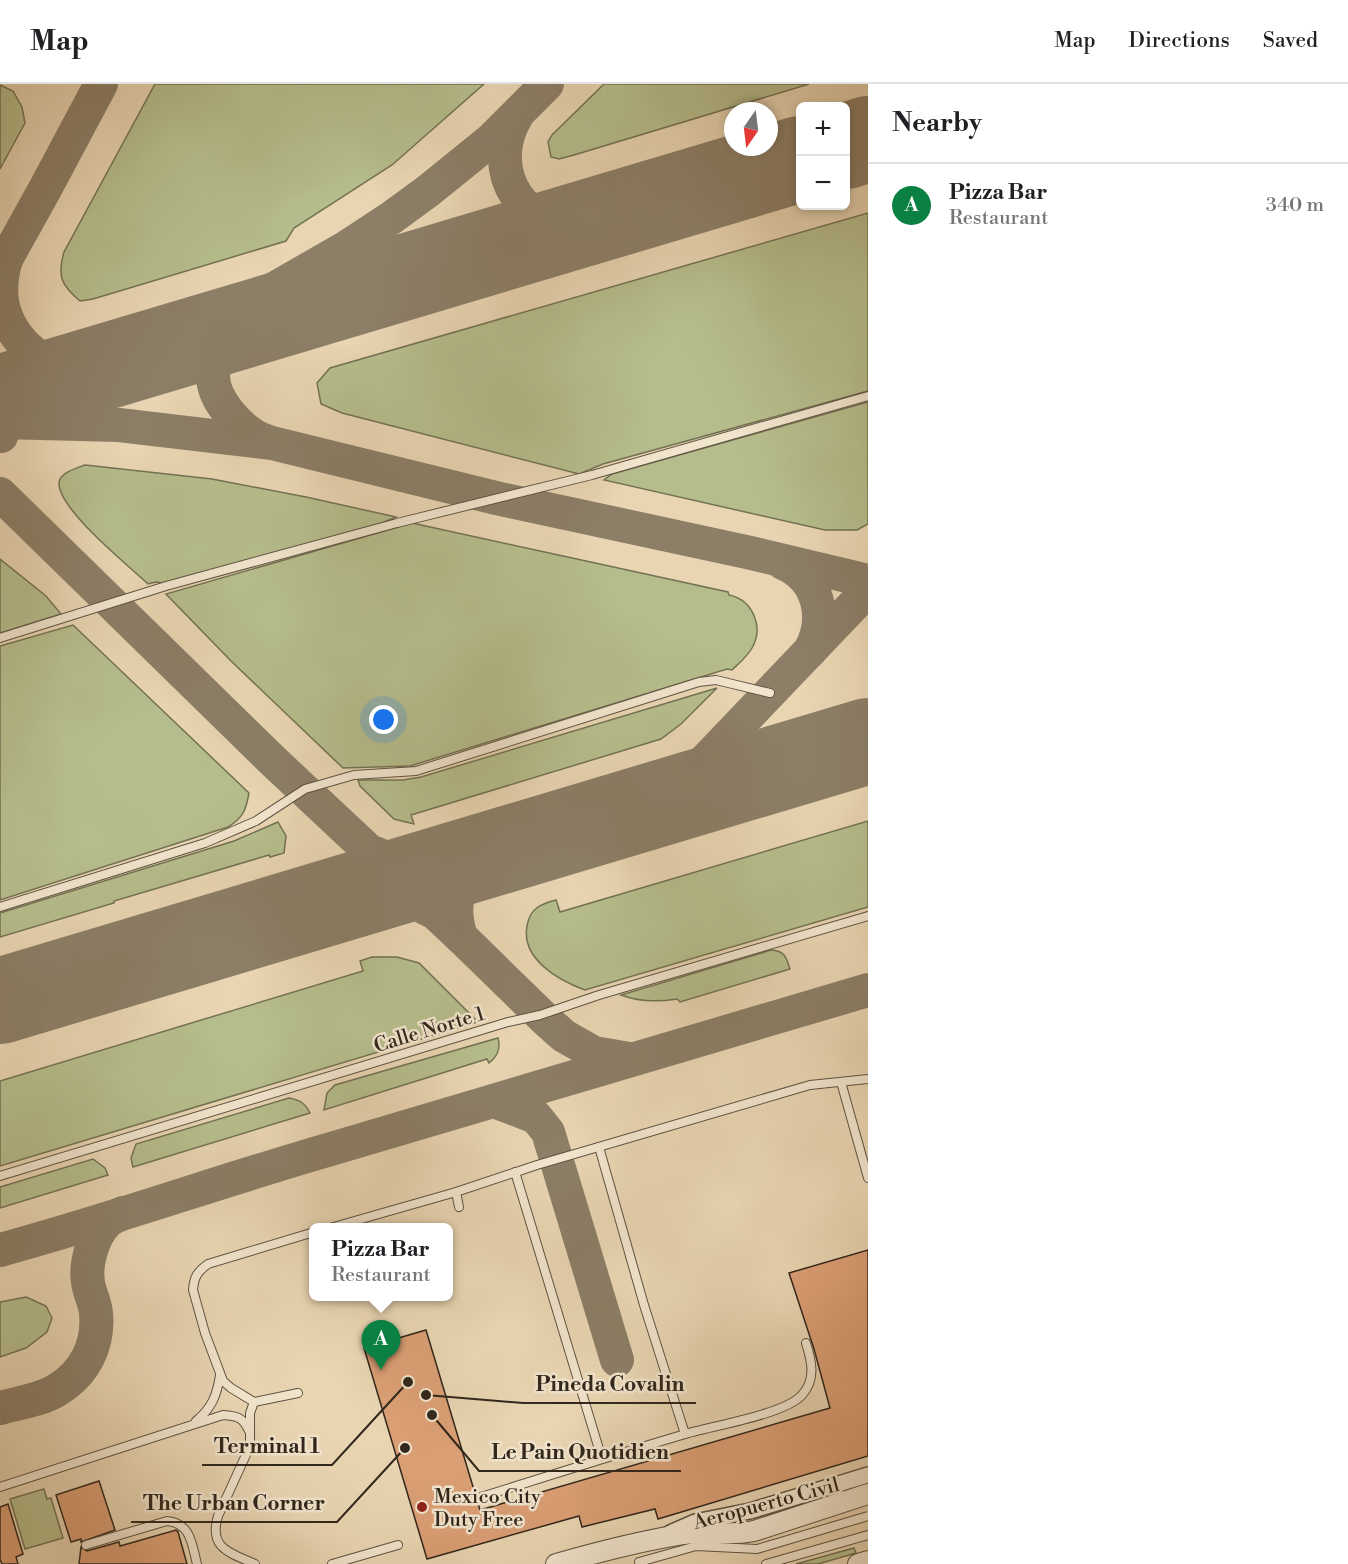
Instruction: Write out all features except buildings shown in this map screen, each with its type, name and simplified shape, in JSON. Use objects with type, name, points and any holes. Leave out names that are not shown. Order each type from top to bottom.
[{"type":"street","name":"Aeropuerto Civil","points":[[666,1536],[686,1524],[750,1511],[868,1475]]},
{"type":"street","name":"Aeropuerto Civil","points":[[556,1564],[666,1536],[697,1533],[744,1533],[868,1494]]},
{"type":"street","points":[[789,1520],[848,1513],[858,1513],[868,1517]]},
{"type":"street","points":[[858,1564],[868,1561]]},
{"type":"lane","points":[[0,638],[166,586],[397,523],[592,475],[868,396]]},
{"type":"lane","points":[[0,907],[205,843],[256,821],[305,789],[354,775],[416,771],[699,682],[716,680],[770,693]]},
{"type":"lane","name":"Calle Norte 1","points":[[0,1176],[868,916]]},
{"type":"lane","points":[[362,1223],[515,1172],[810,1085],[868,1079]]},
{"type":"lane","points":[[841,1082],[868,1178]]},
{"type":"lane","points":[[599,1147],[644,1305],[685,1434]]},
{"type":"lane","points":[[515,1172],[602,1459]]},
{"type":"lane","points":[[456,1192],[459,1207]]},
{"type":"lane","points":[[298,1393],[254,1402],[231,1388],[220,1376],[192,1290],[198,1271],[208,1264],[309,1234]]},
{"type":"lane","points":[[481,1497],[685,1434],[771,1411],[801,1396],[810,1383],[812,1370],[806,1343]]},
{"type":"lane","points":[[193,1424],[208,1411],[212,1404],[220,1376]]},
{"type":"lane","points":[[254,1402],[249,1413],[249,1446],[214,1529],[218,1542],[225,1550],[255,1564]]},
{"type":"lane","points":[[0,1487],[223,1415],[238,1416],[244,1421],[250,1434]]},
{"type":"lane","points":[[639,1562],[696,1546],[757,1549],[868,1517]]},
{"type":"lane","points":[[86,1545],[173,1521],[183,1525],[188,1532],[197,1564]]},
{"type":"lane","points":[[766,1564],[868,1535]]},
{"type":"lane","points":[[332,1564],[398,1545]]},
{"type":"green space","points":[[155,84],[484,84],[392,165],[294,228],[286,241],[80,301],[68,290],[62,279],[61,268],[64,252]]},
{"type":"green space","points":[[604,84],[809,84],[749,102],[724,102],[724,110],[559,159],[551,157],[548,142],[552,135]]},
{"type":"green space","points":[[0,85],[13,91],[22,107],[25,123],[0,169]]},
{"type":"green space","points":[[868,213],[868,391],[603,464],[579,474],[342,413],[321,404],[317,383],[330,368]]},
{"type":"green space","points":[[868,402],[868,524],[857,530],[825,530],[604,480],[612,474]]},
{"type":"green space","points":[[85,465],[212,479],[396,517],[365,530],[162,583],[148,584],[81,521],[62,494],[59,483],[62,476]]},
{"type":"green space","points":[[412,523],[728,592],[729,595],[744,602],[750,608],[756,623],[755,640],[748,654],[732,670],[727,669],[410,766],[343,768],[231,661],[166,594]]},
{"type":"green space","points":[[0,559],[46,596],[61,614],[0,633]]},
{"type":"green space","points":[[73,625],[249,793],[247,804],[240,817],[228,827],[0,900],[0,646]]},
{"type":"green space","points":[[717,688],[681,724],[661,739],[411,815],[414,824],[394,819],[360,786],[358,780],[403,780],[421,777]]},
{"type":"green space","points":[[868,821],[868,907],[585,990],[553,974],[544,967],[530,949],[527,938],[528,920],[537,908],[546,903],[556,900],[560,912]]},
{"type":"green space","points":[[278,822],[286,836],[284,853],[270,857],[269,855],[0,937],[0,913],[234,841]]},
{"type":"green space","points":[[771,950],[784,955],[790,969],[680,1002],[677,999],[642,1000],[621,995]]},
{"type":"green space","points":[[372,957],[397,957],[419,963],[478,1022],[0,1166],[0,1081],[363,971],[360,961]]},
{"type":"green space","points":[[498,1038],[498,1052],[489,1063],[487,1059],[324,1110],[327,1093],[335,1085]]},
{"type":"green space","points":[[289,1098],[302,1102],[310,1113],[133,1167],[131,1158],[136,1144]]},
{"type":"green space","points":[[93,1159],[105,1168],[108,1175],[0,1208],[0,1187]]},
{"type":"green space","points":[[26,1297],[46,1306],[52,1318],[47,1332],[26,1348],[0,1357],[0,1302]]},
{"type":"green space","points":[[44,1489],[47,1499],[51,1498],[63,1538],[25,1549],[10,1499]]},
{"type":"green space","points":[[854,1548],[856,1553],[818,1564],[796,1564]]},
{"type":"taxiway","points":[[0,270],[101,84]]},
{"type":"taxiway","points":[[149,353],[204,329],[347,247],[391,218],[491,140],[547,84]]},
{"type":"taxiway","points":[[516,117],[507,138],[505,158],[508,178],[516,195],[529,210],[546,220],[566,224],[588,222]]},
{"type":"taxiway","points":[[7,256],[1,296],[6,317],[13,330],[23,343],[46,361],[75,371],[90,371]]},
{"type":"taxiway","points":[[246,326],[219,356],[213,377],[220,400],[229,413],[250,433],[266,441]]},
{"type":"taxiway","points":[[1,436],[12,415],[38,386]]},
{"type":"taxiway","points":[[0,422],[119,425],[272,443],[496,498],[751,553],[868,581]]},
{"type":"taxiway","points":[[0,494],[271,759],[546,1020],[564,1036],[594,1053],[629,1059]]},
{"type":"taxiway","points":[[783,563],[805,578],[817,600],[818,625],[810,651]]},
{"type":"taxiway","points":[[618,817],[679,782],[698,768],[868,590]]},
{"type":"taxiway","points":[[375,853],[403,863],[418,865],[447,863],[491,853]]},
{"type":"taxiway","points":[[461,937],[456,912],[460,888],[471,868],[491,853]]},
{"type":"taxiway","points":[[333,900],[394,898],[418,904],[429,910]]},
{"type":"taxiway","points":[[0,1250],[289,1161],[868,990]]},
{"type":"taxiway","points":[[494,1101],[536,1117],[548,1132],[617,1360]]},
{"type":"taxiway","points":[[0,1408],[37,1399],[51,1393],[67,1383],[82,1367],[92,1347],[96,1325],[95,1309],[87,1275],[91,1250],[98,1234],[107,1222],[123,1213]]},
{"type":"runway","points":[[850,145],[868,139]]},
{"type":"runway","points":[[0,398],[796,160]]},
{"type":"runway","points":[[0,1001],[868,741]]},
{"type":"place","name":"Pizza Bar","points":[[381,1370]]},
{"type":"place","name":"Terminal 1","points":[[408,1382]]},
{"type":"place","name":"Pineda Covalin","points":[[426,1395]]},
{"type":"place","name":"Le Pain Quotidien","points":[[432,1415]]},
{"type":"place","name":"The Urban Corner","points":[[405,1448]]},
{"type":"place","name":"Mexico City Duty Free","points":[[422,1507]]}]
